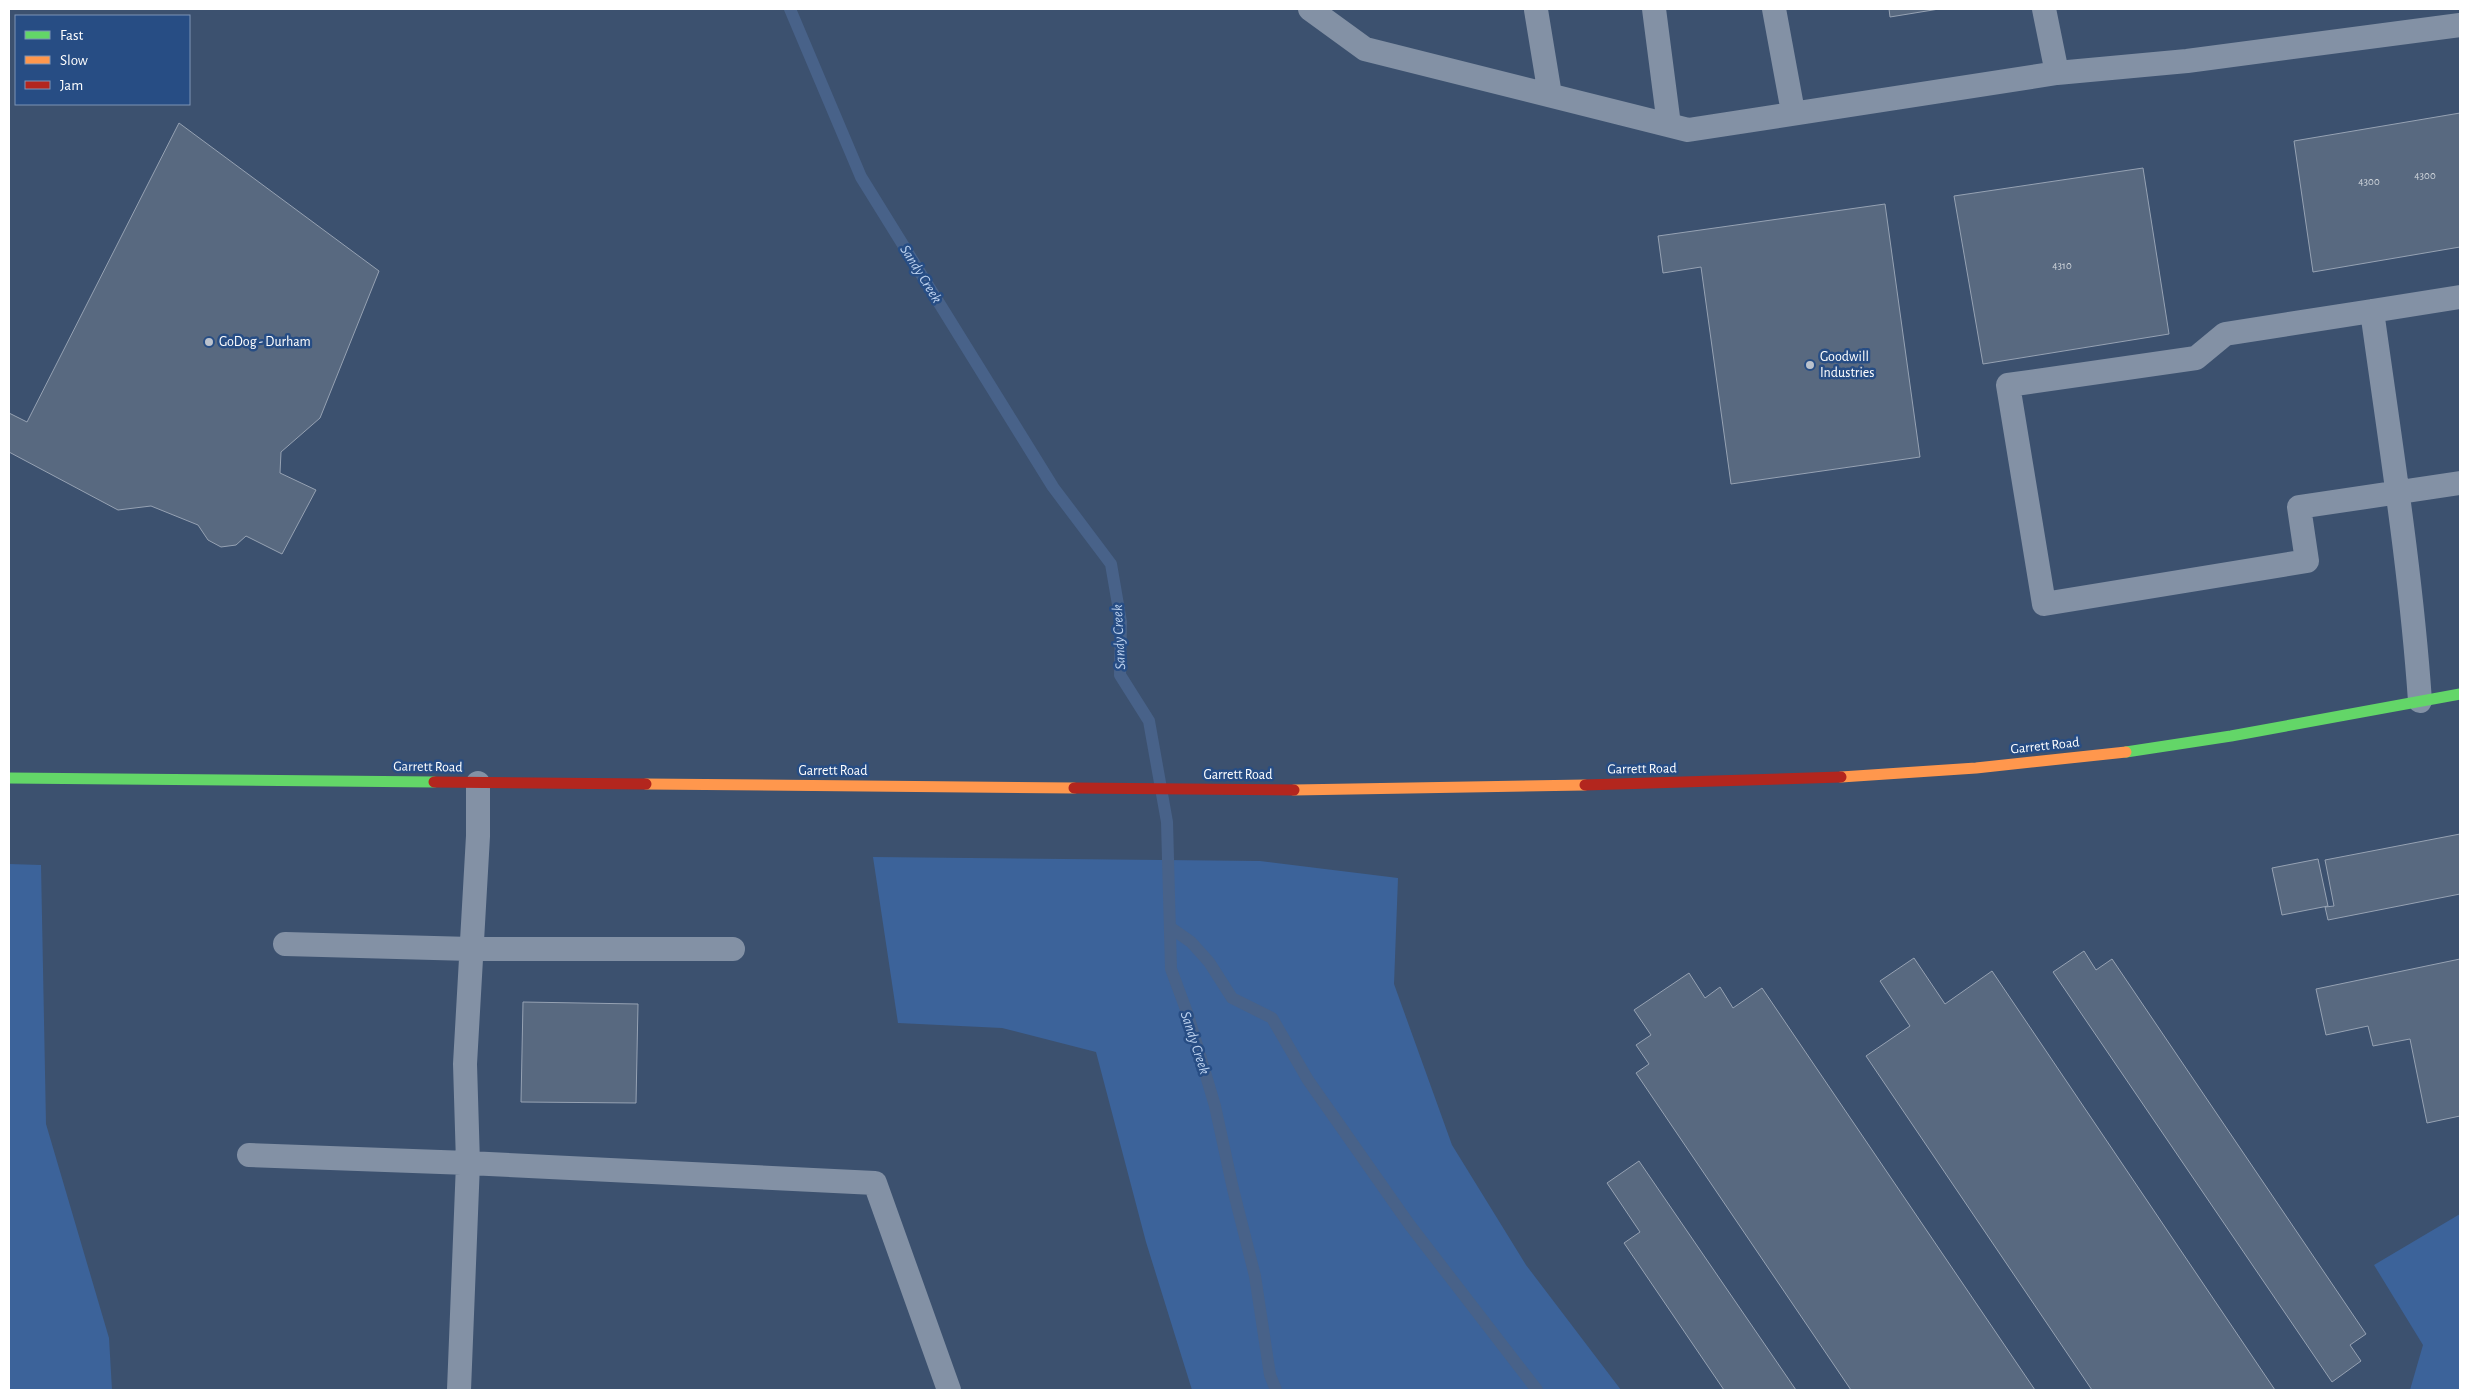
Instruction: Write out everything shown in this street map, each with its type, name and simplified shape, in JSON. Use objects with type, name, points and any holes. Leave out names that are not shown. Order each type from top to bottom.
[{"type":"street","name":"Garrett Road","points":[[9,778],[1251,790],[1730,782],[1908,773],[2095,756],[2225,736],[2460,694]]},
{"type":"lane","points":[[1310,9],[1365,49],[1688,130],[1793,112],[2057,73],[2187,61],[2460,25]]},
{"type":"lane","points":[[1654,9],[1669,125]]},
{"type":"lane","points":[[1774,9],[1793,112]]},
{"type":"lane","points":[[2044,9],[2057,73]]},
{"type":"lane","points":[[1536,10],[1550,95]]},
{"type":"lane","points":[[2460,297],[2225,334],[2196,358],[2008,385],[2044,604],[2307,562],[2299,507],[2460,483]]},
{"type":"lane","points":[[2372,311],[2398,492],[2416,640],[2420,701]]},
{"type":"lane","points":[[459,1390],[468,1163],[465,1064],[478,836],[478,783]]},
{"type":"lane","points":[[285,944],[471,949],[733,949]]},
{"type":"lane","points":[[249,1155],[468,1163],[875,1183],[949,1390]]},
{"type":"shaded area","points":[[873,857],[1260,861],[1398,878],[1394,984],[1452,1145],[1526,1265],[1621,1390],[1192,1390],[1146,1242],[1096,1052],[1002,1028],[898,1023]]},
{"type":"shaded area","points":[[9,864],[41,865],[46,1124],[109,1338],[112,1390],[9,1390]]},
{"type":"shaded area","points":[[2460,1214],[2460,1390],[2410,1390],[2423,1345],[2374,1265]]},
{"type":"building","points":[[1889,9],[1939,9],[1890,17]]},
{"type":"building","points":[[2460,113],[2460,247],[2313,272],[2294,141]]},
{"type":"building","name":"GoDog - Durham","points":[[179,123],[379,271],[320,418],[281,452],[280,473],[316,490],[282,554],[246,536],[236,545],[221,547],[208,540],[198,525],[151,506],[118,510],[9,452],[9,413],[27,422]]},
{"type":"building","points":[[2143,168],[2169,334],[1983,364],[1954,196]]},
{"type":"building","name":"Goodwill Industries","points":[[1885,204],[1920,457],[1731,484],[1701,267],[1663,273],[1658,236]]},
{"type":"building","points":[[2460,834],[2460,894],[2328,920],[2325,907],[2334,906],[2325,860]]},
{"type":"building","points":[[2318,859],[2328,906],[2282,915],[2272,868]]},
{"type":"building","points":[[2084,951],[2096,970],[2112,959],[2366,1334],[2350,1345],[2361,1361],[2332,1382],[2053,972]]},
{"type":"building","points":[[1914,958],[1945,1004],[1992,971],[2275,1390],[2092,1390],[1866,1056],[1910,1026],[1880,981]]},
{"type":"building","points":[[2460,959],[2460,1116],[2427,1123],[2410,1039],[2373,1046],[2368,1026],[2326,1035],[2316,989]]},
{"type":"building","points":[[1689,973],[1705,998],[1720,987],[1733,1008],[1762,988],[2035,1390],[1851,1390],[1636,1073],[1649,1064],[1636,1045],[1651,1035],[1634,1010]]},
{"type":"building","points":[[523,1002],[638,1004],[636,1103],[521,1102]]},
{"type":"building","points":[[1639,1161],[1796,1390],[1724,1390],[1624,1243],[1640,1232],[1607,1183]]},
{"type":"waterway","name":"Sandy Creek","points":[[790,9],[861,177],[1053,487],[1111,564],[1121,622],[1120,675],[1149,721],[1167,822],[1171,969],[1188,1015],[1215,1106],[1255,1276],[1270,1375],[1276,1390]]},
{"type":"waterway","points":[[1171,928],[1191,942],[1209,962],[1232,998],[1272,1018],[1308,1080],[1409,1224],[1537,1390]]},
{"type":"traffic: fast","points":[[2126,752],[2231,736],[2460,694]]},
{"type":"traffic: fast","points":[[9,778],[434,782]]},
{"type":"traffic: slow","points":[[1841,777],[1976,768],[2126,752]]},
{"type":"traffic: slow","points":[[646,784],[1074,788]]},
{"type":"traffic: slow","points":[[1294,790],[1585,785]]},
{"type":"traffic: jam","points":[[1585,785],[1841,777]]},
{"type":"traffic: jam","points":[[434,782],[646,784]]},
{"type":"traffic: jam","points":[[1074,788],[1294,790]]},
{"type":"place","name":"GoDog - Durham","points":[[209,342]]},
{"type":"place","name":"Goodwill Industries","points":[[1810,365]]}]
